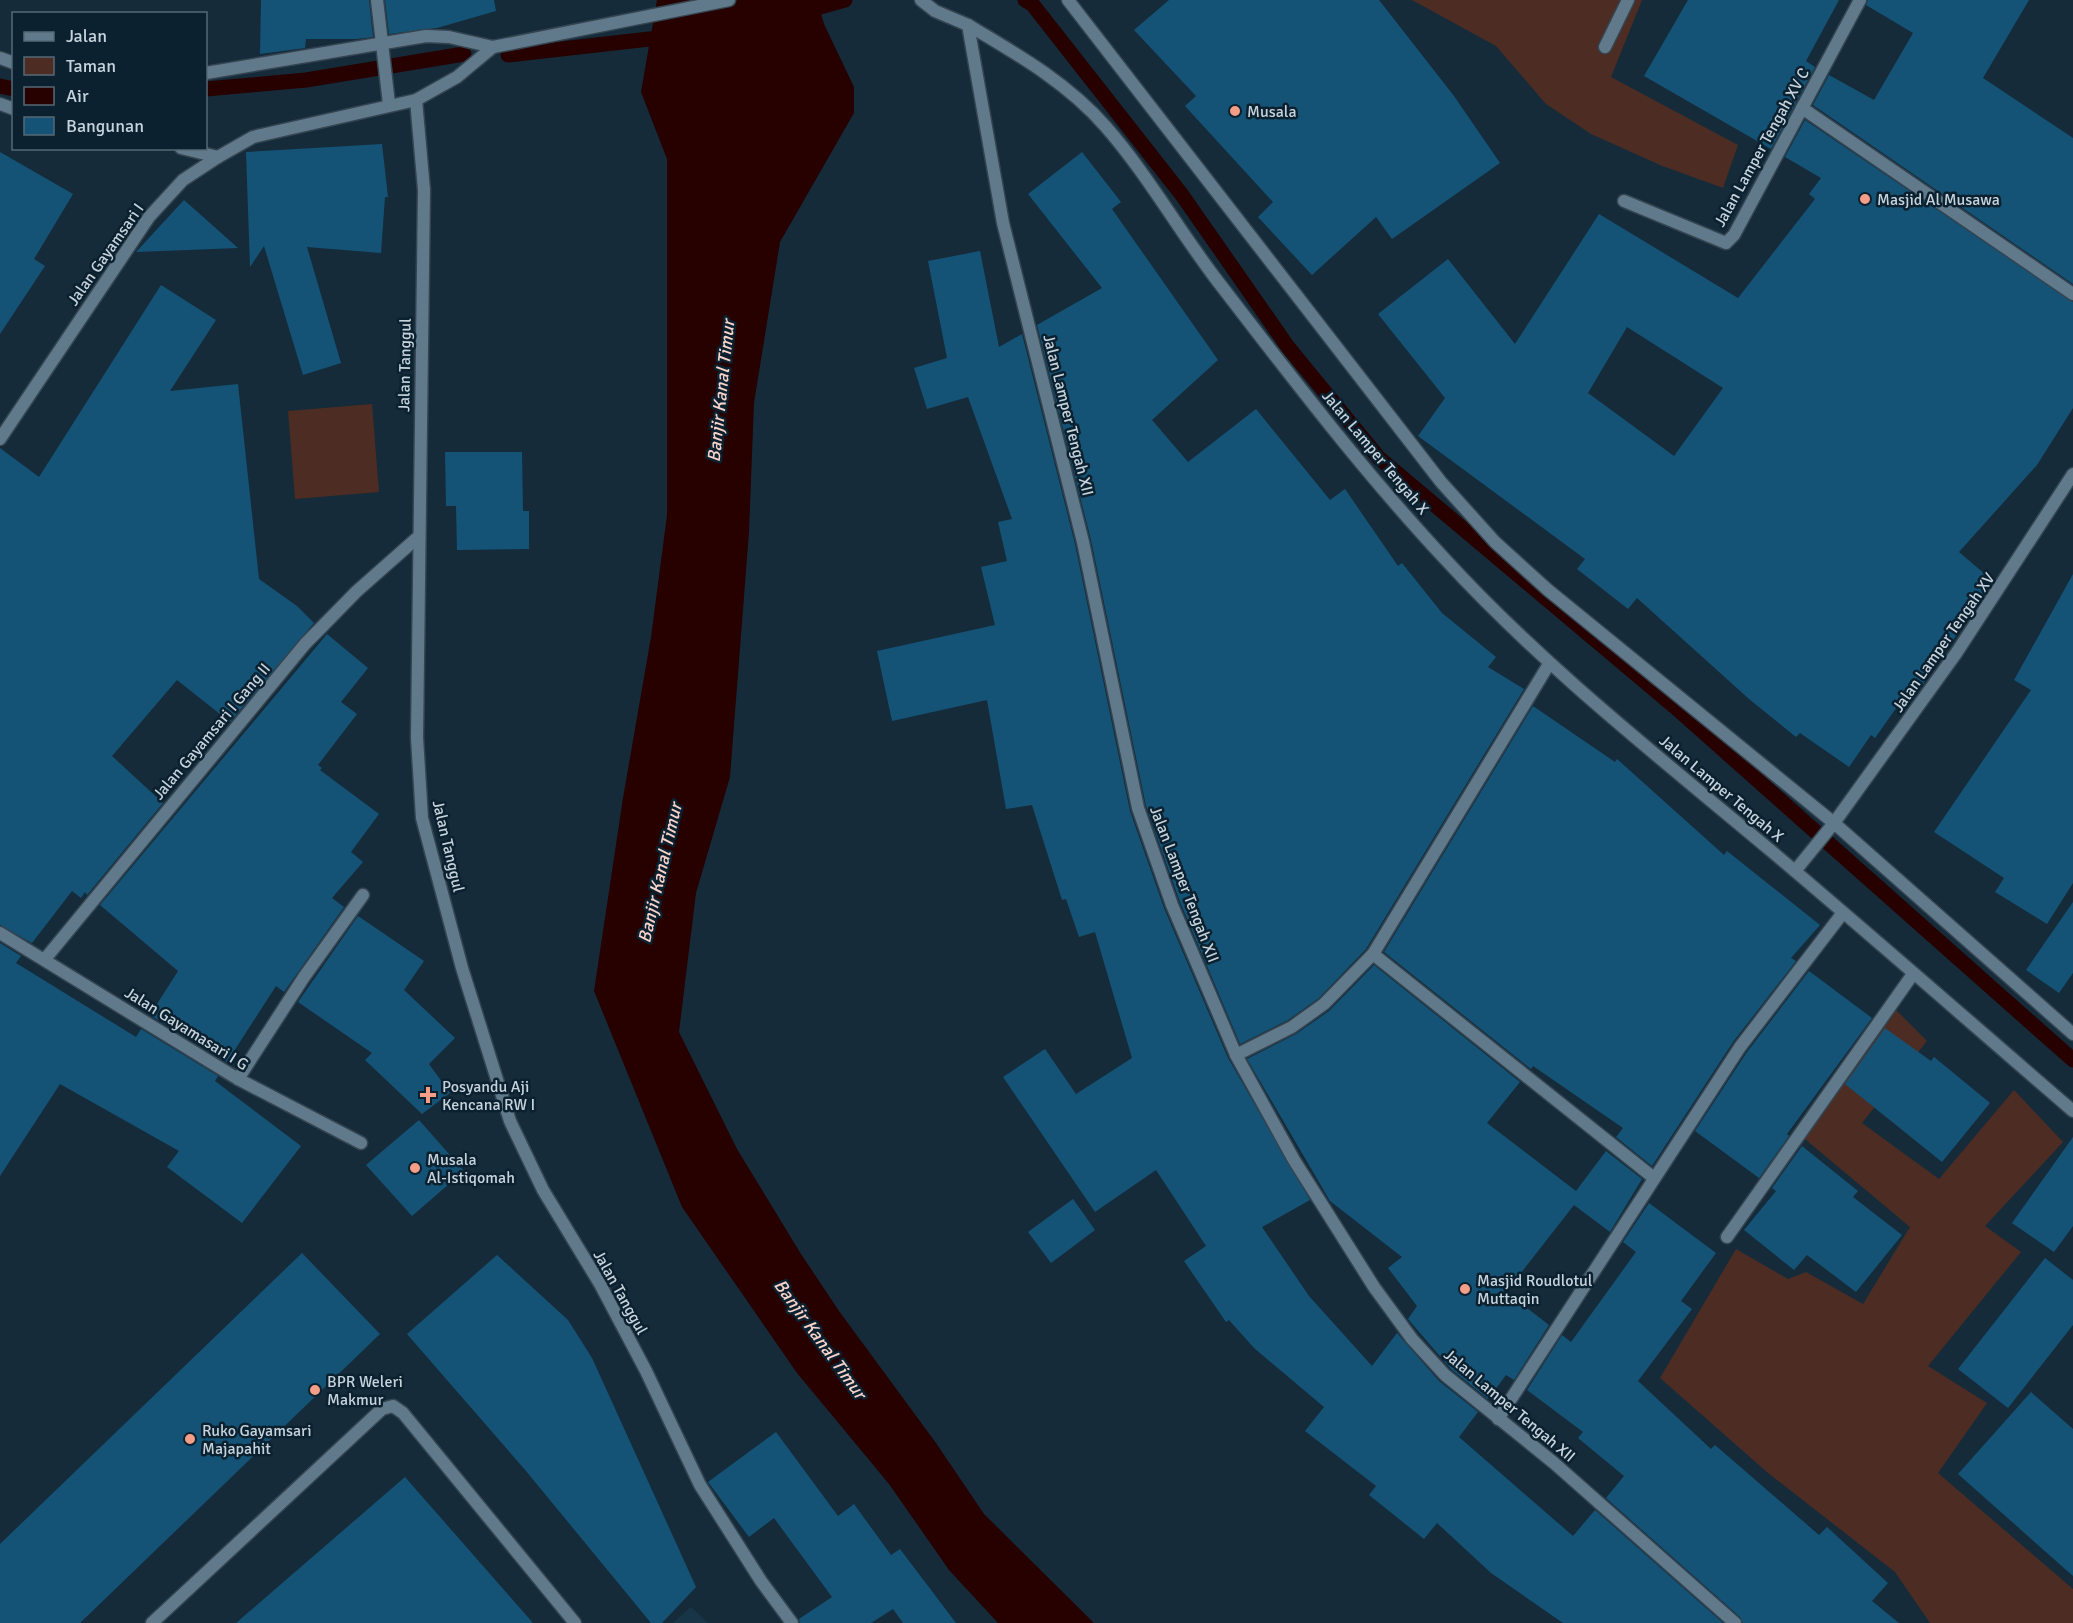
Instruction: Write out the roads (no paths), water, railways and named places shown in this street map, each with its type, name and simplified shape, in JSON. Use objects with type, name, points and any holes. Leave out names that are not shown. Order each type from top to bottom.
[{"type":"street","points":[[376,0],[389,104]]},
{"type":"street","points":[[207,73],[426,36],[449,37],[493,47],[729,0]]},
{"type":"street","points":[[921,0],[935,11],[968,25]]},
{"type":"street","name":"Jalan Lamper Tengah X","points":[[1068,0],[1441,482],[1495,542],[1615,647],[1834,824],[2073,1034]]},
{"type":"street","points":[[1605,47],[1628,0]]},
{"type":"street","name":"Jalan Lamper Tengah XV C","points":[[1624,201],[1726,243],[1734,235],[1860,0]]},
{"type":"street","name":"Jalan Lamper Tengah X","points":[[968,25],[1063,86],[1104,124],[1144,174],[1205,265],[1391,498],[1444,559],[1549,664],[1795,871],[1842,914],[2073,1111]]},
{"type":"street","name":"Jalan Lamper Tengah XII","points":[[968,25],[1004,223],[1083,542],[1138,808],[1172,905],[1236,1055],[1294,1160],[1412,1339],[1445,1375],[1554,1463],[1735,1623]]},
{"type":"street","points":[[416,100],[457,77],[493,47]]},
{"type":"street","name":"Jalan Gayamsari I","points":[[0,439],[149,217],[183,180],[253,137],[389,104],[416,100]]},
{"type":"street","name":"Jalan Tanggul","points":[[416,100],[424,189],[417,538],[417,738],[422,818],[487,1053],[510,1121],[543,1190],[600,1284],[676,1431],[700,1485],[792,1623]]},
{"type":"street","points":[[1802,108],[2073,294]]},
{"type":"street","points":[[189,150],[218,157]]},
{"type":"street","name":"Jalan Lamper Tengah XV","points":[[1834,824],[1993,601],[2073,474]]},
{"type":"street","name":"Jalan Gayamsari I Gang II","points":[[45,959],[304,644],[357,591],[417,538]]},
{"type":"street","points":[[1236,1055],[1292,1027],[1324,1004],[1373,954],[1549,664]]},
{"type":"street","points":[[1795,871],[1834,824]]},
{"type":"street","points":[[238,1079],[304,977],[363,895]]},
{"type":"street","points":[[1498,1419],[1740,1047],[1842,914]]},
{"type":"street","name":"Jalan Gayamasari I G","points":[[0,933],[238,1079],[361,1143]]},
{"type":"street","points":[[1373,954],[1654,1178]]},
{"type":"street","points":[[1727,1237],[1913,974]]},
{"type":"street","points":[[152,1623],[382,1409],[393,1406],[403,1413],[575,1623]]},
{"type":"water","name":"Banjir Kanal Timur","points":[[657,0],[817,0],[824,24],[854,87],[854,113],[780,242],[754,403],[749,532],[730,777],[696,893],[679,1032],[737,1149],[839,1311],[936,1443],[984,1514],[1094,1623],[998,1623],[949,1570],[889,1484],[797,1373],[682,1207],[594,991],[623,798],[651,637],[667,515],[667,159],[641,92]]},
{"type":"waterway","points":[[799,13],[845,0]]},
{"type":"waterway","points":[[1025,0],[1033,5],[1182,195],[1288,347],[1379,458],[1675,707],[2073,1060]]},
{"type":"waterway","points":[[508,55],[667,37]]},
{"type":"waterway","points":[[207,89],[306,80],[464,54]]},
{"type":"waterway","points":[[0,86],[12,89]]},
{"type":"place","name":"Musala","points":[[1235,111]]},
{"type":"place","name":"Masjid Al Musawa","points":[[1865,199]]},
{"type":"place","name":"Posyandu Aji Kencana RW I","points":[[428,1095]]},
{"type":"place","name":"Musala Al-Istiqomah","points":[[415,1168]]},
{"type":"place","name":"Masjid Roudlotul Muttaqin","points":[[1465,1289]]},
{"type":"place","name":"BPR Weleri Makmur","points":[[315,1390]]},
{"type":"place","name":"Ruko Gayamsari Majapahit","points":[[190,1439]]}]
